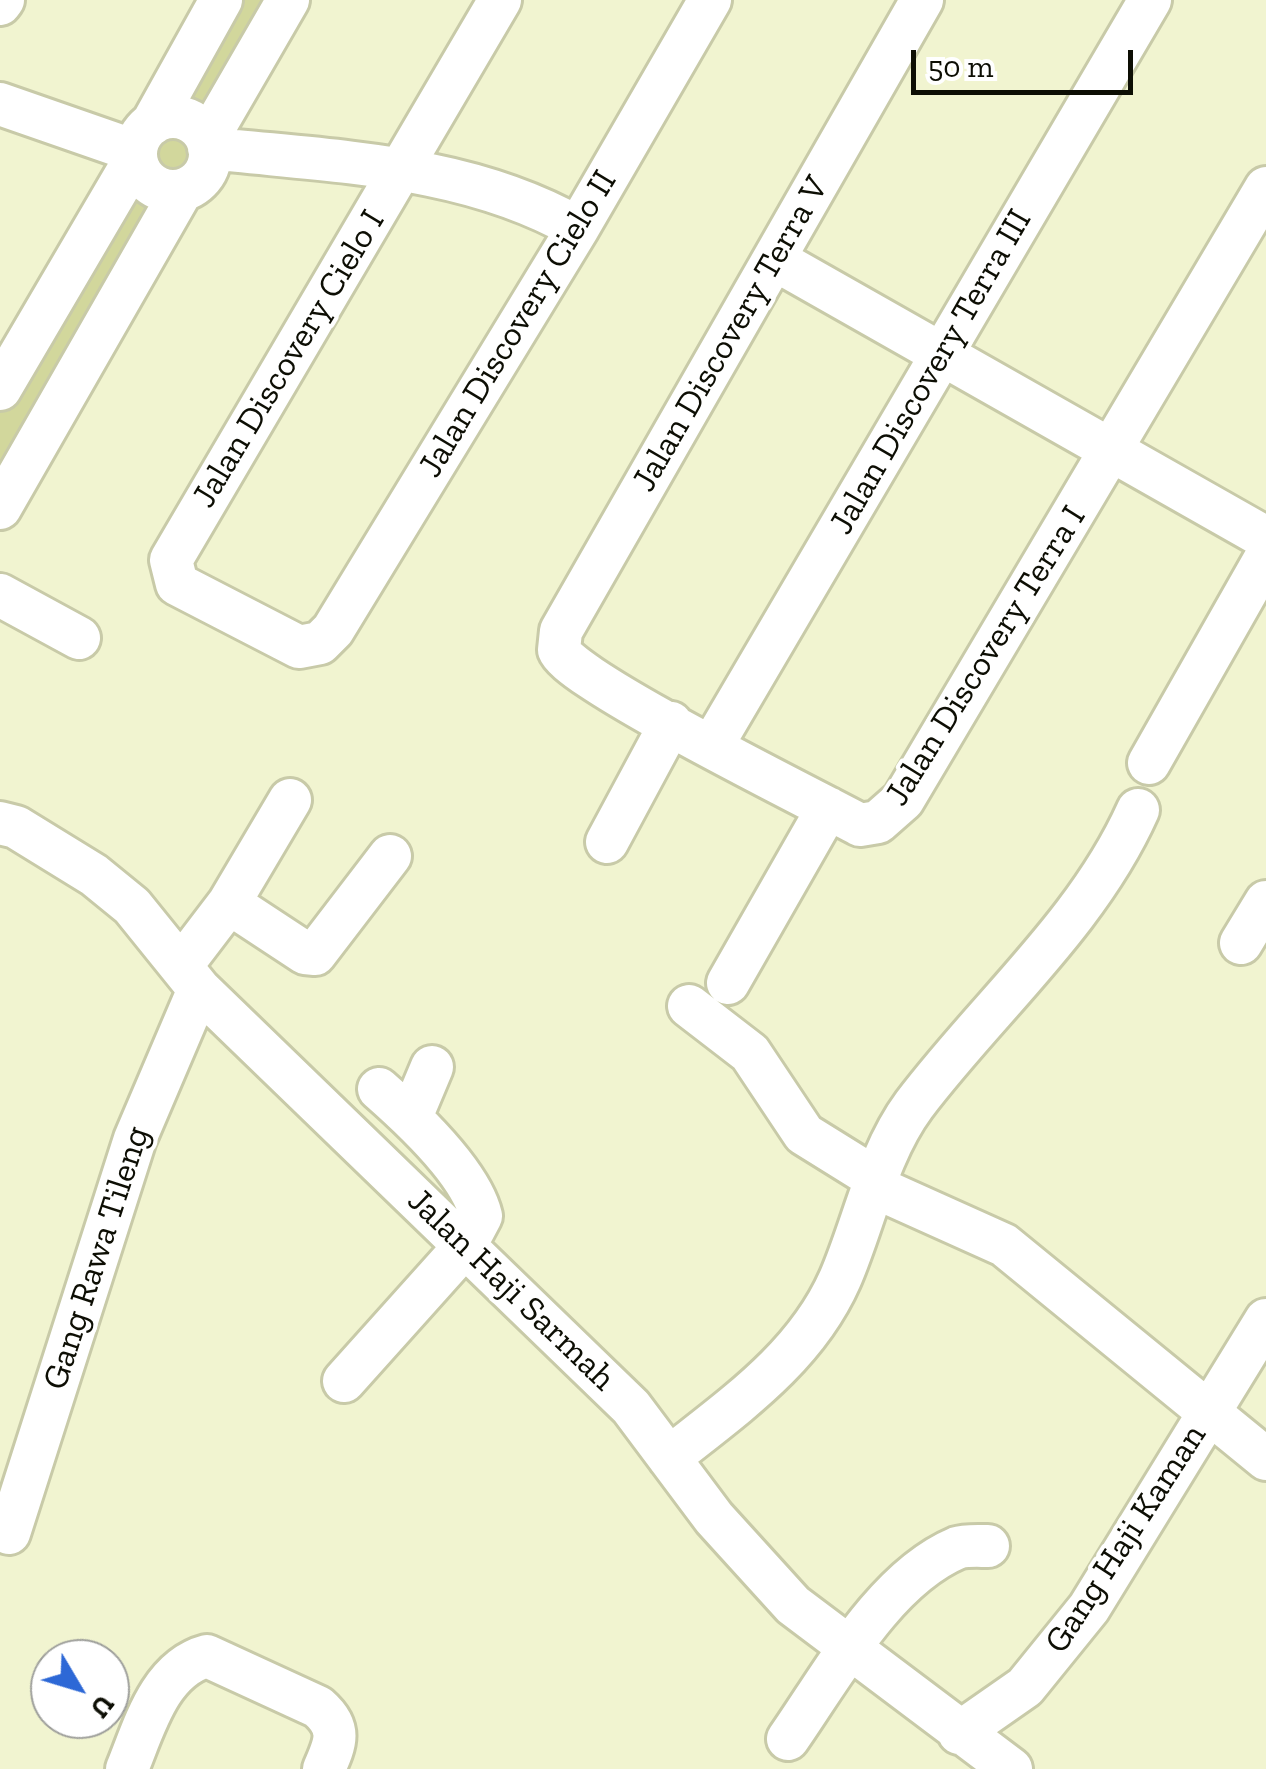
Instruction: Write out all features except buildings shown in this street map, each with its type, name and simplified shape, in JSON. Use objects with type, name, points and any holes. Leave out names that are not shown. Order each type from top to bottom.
[{"type":"street","points":[[0,390],[220,0]]},
{"type":"street","points":[[0,508],[182,190],[204,175],[208,144],[288,0]]},
{"type":"street","name":"Jalan Discovery Cielo I","points":[[320,643],[299,647],[285,642],[177,584],[171,560],[500,0]]},
{"type":"street","name":"Jalan Discovery Cielo II","points":[[320,643],[333,630],[578,228],[710,0]]},
{"type":"street","name":"Jalan Discovery Terra V","points":[[572,667],[559,650],[561,631],[922,0]]},
{"type":"street","name":"Jalan Discovery Terra III","points":[[713,744],[1150,0]]},
{"type":"street","points":[[0,104],[141,145],[184,118],[208,144],[400,170],[496,189],[578,228]]},
{"type":"street","points":[[141,145],[147,182],[158,188],[182,190]]},
{"type":"street","name":"Jalan Discovery Terra I","points":[[572,667],[860,825],[878,822],[904,800],[1266,188]]},
{"type":"street","points":[[774,259],[1114,448],[1266,538]]},
{"type":"street","points":[[1150,763],[1266,558]]},
{"type":"street","points":[[0,595],[78,638]]},
{"type":"street","points":[[607,842],[671,723]]},
{"type":"street","name":"Gang Rawa Tileng","points":[[9,1532],[190,978],[290,800]]},
{"type":"street","points":[[728,983],[828,808]]},
{"type":"street","points":[[669,1458],[783,1365],[812,1327],[838,1282],[876,1183],[912,1109],[1069,922],[1123,843],[1138,810]]},
{"type":"street","name":"Jalan Haji Sarmah","points":[[0,823],[16,827],[94,875],[132,906],[190,978],[631,1407],[754,1566],[793,1605],[1011,1769]]},
{"type":"street","points":[[229,903],[305,953],[315,954],[390,856]]},
{"type":"street","points":[[1241,942],[1266,902]]},
{"type":"street","points":[[689,1006],[750,1053],[804,1134],[876,1183],[1004,1244],[1266,1459]]},
{"type":"street","points":[[411,1117],[432,1067]]},
{"type":"street","points":[[344,1381],[465,1246],[480,1221],[480,1210],[411,1117],[379,1089]]},
{"type":"street","name":"Gang Haji Kaman","points":[[959,1733],[1025,1688],[1066,1638],[1266,1320]]},
{"type":"street","points":[[788,1739],[864,1626],[914,1577],[959,1547],[988,1546]]},
{"type":"street","points":[[127,1769],[168,1683],[180,1668],[207,1656],[318,1707],[337,1730],[330,1756]]},
{"type":"green space","points":[[228,0],[292,0],[198,120],[171,112]]},
{"type":"green space","points":[[171,134],[186,141],[193,156],[186,171],[171,178],[156,171],[149,156],[156,141]]},
{"type":"green space","points":[[140,191],[164,197],[0,504],[0,396]]}]
